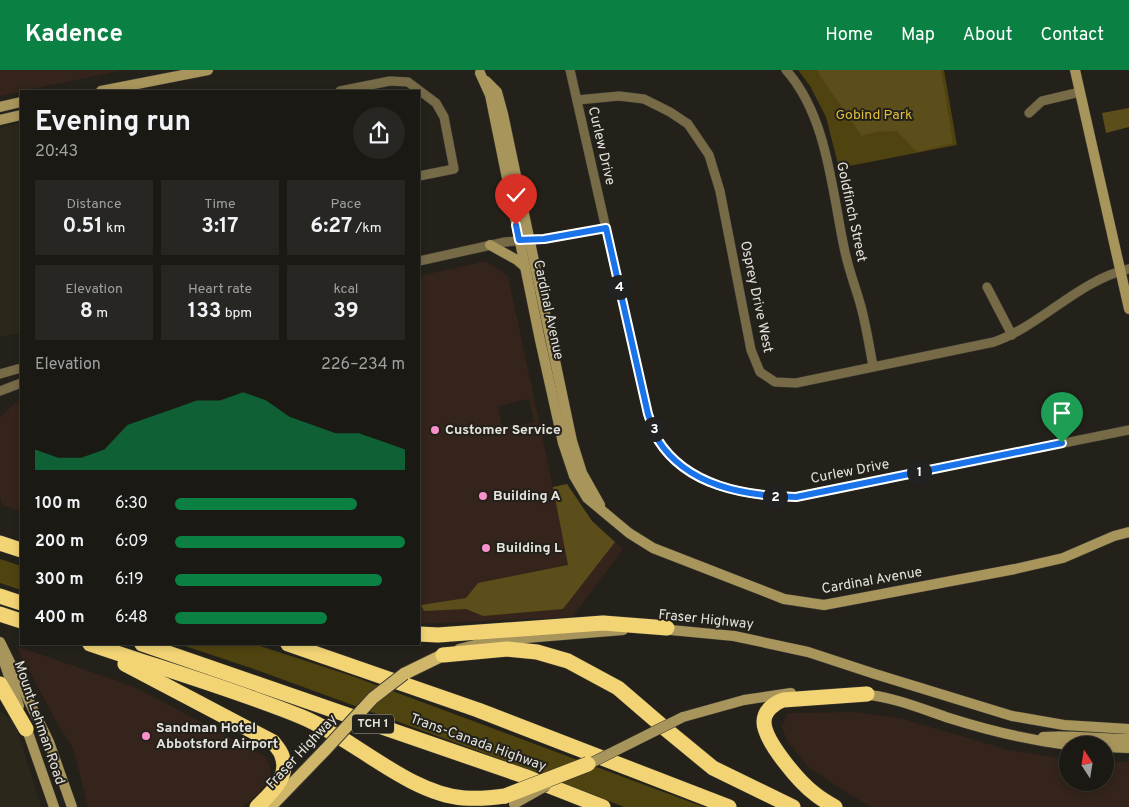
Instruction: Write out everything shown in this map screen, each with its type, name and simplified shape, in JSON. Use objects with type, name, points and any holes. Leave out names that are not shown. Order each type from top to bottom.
[{"type":"highway","points":[[0,539],[20,545]]},
{"type":"highway","points":[[0,543],[20,550]]},
{"type":"highway","points":[[0,596],[20,603]]},
{"type":"highway","points":[[0,614],[20,621]]},
{"type":"highway","points":[[420,634],[602,623],[667,628]]},
{"type":"highway","points":[[85,645],[144,673],[273,742],[282,755],[285,769],[277,786],[257,807]]},
{"type":"highway","points":[[93,645],[263,702],[304,718],[325,728],[416,784],[438,793],[462,798],[509,802],[588,764]]},
{"type":"highway","name":"Trans-Canada Highway","points":[[145,645],[524,776],[603,807]]},
{"type":"highway","points":[[291,645],[478,710],[729,807]]},
{"type":"highway","points":[[442,656],[514,649],[537,652],[576,665],[618,688],[713,768],[793,807]]},
{"type":"highway","points":[[0,684],[26,729]]},
{"type":"highway","points":[[835,807],[815,794],[789,767],[766,732],[764,723],[766,715],[775,703],[783,700],[867,694]]},
{"type":"main road","name":"Fraser Highway","points":[[270,807],[326,749],[359,711],[387,686],[404,674],[442,656]]},
{"type":"street","points":[[106,90],[208,70]]},
{"type":"street","name":"Curlew Drive","points":[[570,70],[648,414],[658,439],[675,461],[690,473],[711,483],[738,491],[770,497],[796,497],[1129,430]]},
{"type":"street","name":"Goldfinch Street","points":[[786,70],[796,81],[811,106],[821,137],[848,267],[860,304],[873,366]]},
{"type":"street","points":[[1075,70],[1125,270],[1129,309]]},
{"type":"street","name":"Cardinal Avenue","points":[[478,72],[496,92],[503,114],[572,441],[582,473],[604,513]]},
{"type":"street","name":"Cardinal Avenue","points":[[478,72],[490,96],[524,266],[563,443],[574,476],[587,498],[629,534],[652,548],[784,599],[824,606],[1063,558],[1114,536],[1129,532]]},
{"type":"street","points":[[345,90],[390,81],[408,82],[419,90]]},
{"type":"street","points":[[420,91],[436,103],[444,117],[454,169],[420,176]]},
{"type":"street","points":[[1029,113],[1042,101],[1080,92]]},
{"type":"street","name":"Osprey Drive West","points":[[577,100],[619,96],[644,99],[670,112],[688,124],[699,139],[709,155],[720,191],[751,350],[760,372],[775,382],[796,382],[994,342],[1012,335],[1089,286],[1125,270]]},
{"type":"street","points":[[0,107],[20,102]]},
{"type":"street","points":[[0,120],[20,115]]},
{"type":"street","points":[[420,261],[490,245],[606,228]]},
{"type":"street","points":[[490,245],[524,266]]},
{"type":"street","points":[[987,287],[1012,335]]},
{"type":"street","points":[[0,374],[20,368]]},
{"type":"street","points":[[0,392],[20,383]]},
{"type":"street","name":"Fraser Highway","points":[[442,656],[490,640],[667,628],[734,636],[808,652],[1012,716],[1064,725],[1129,729]]},
{"type":"street","name":"Mount Lehman Road","points":[[0,642],[49,742],[72,807]]},
{"type":"street","name":"Mount Lehman Road","points":[[0,648],[54,807]]},
{"type":"street","points":[[588,764],[683,718],[744,700],[771,695],[826,691],[867,694],[910,704],[950,718],[1029,738],[1059,743]]},
{"type":"street","points":[[1029,738],[1062,736],[1095,739],[1129,739]]},
{"type":"street","points":[[1114,747],[1129,748]]},
{"type":"shaded area","points":[[0,70],[123,70],[28,90],[20,90],[20,92],[0,96]]},
{"type":"shaded area","points":[[20,123],[20,333],[0,337],[0,128]]},
{"type":"shaded area","points":[[486,261],[508,276],[553,487],[567,484],[592,521],[623,549],[572,617],[420,624],[420,276]],"holes":[[[529,399],[534,422],[502,428],[498,406]]]},
{"type":"shaded area","points":[[20,399],[20,512],[2,505],[0,496],[0,417]]},
{"type":"shaded area","name":"Sandman Hotel Abbotsford Airport","points":[[16,646],[135,687],[265,756],[270,766],[271,775],[258,794],[243,807],[88,807],[73,748],[58,725]]},
{"type":"shaded area","points":[[0,711],[15,723],[41,807],[0,807]]},
{"type":"shaded area","points":[[855,712],[903,719],[1009,750],[1059,758],[1059,791],[1114,791],[1114,762],[1129,762],[1129,807],[871,807],[807,766],[786,739],[782,726],[788,713]]},
{"type":"green space","name":"Gobind Park","points":[[798,70],[944,70],[957,145],[839,168],[826,117],[810,86]]},
{"type":"green space","name":"Gobind Park","points":[[818,70],[941,70],[953,143],[917,152],[897,131],[876,132],[862,136],[820,76]]},
{"type":"green space","points":[[1129,108],[1129,127],[1106,133],[1102,113]]},
{"type":"green space","points":[[567,484],[592,521],[615,542],[563,609],[483,616],[466,609],[424,611],[421,605],[466,598],[478,583],[568,565],[553,487]]},
{"type":"green space","points":[[0,559],[20,566],[20,590],[0,583]]},
{"type":"green space","points":[[182,645],[257,645],[352,676],[704,807],[624,807],[535,772],[251,668]]},
{"type":"place","name":"Customer Service","points":[[435,430]]},
{"type":"place","name":"Building A","points":[[483,496]]},
{"type":"place","name":"Building L","points":[[486,548]]},
{"type":"place","name":"Sandman Hotel Abbotsford Airport","points":[[146,736]]},
{"type":"route","points":[[516,225],[519,240],[544,239],[606,228],[648,414],[658,439],[675,461],[690,473],[711,483],[738,491],[770,497],[796,497],[1062,443]]}]
